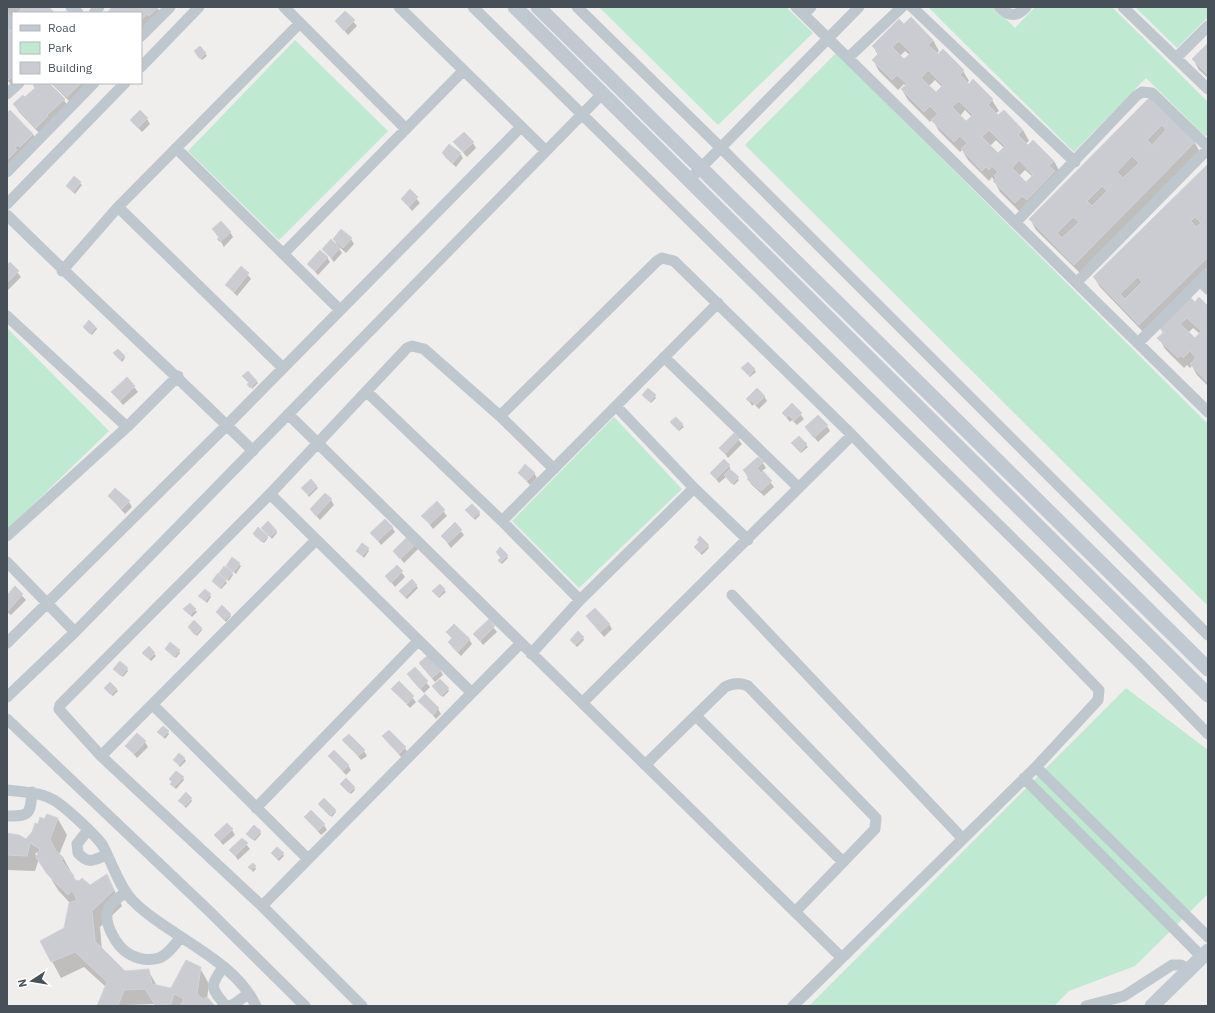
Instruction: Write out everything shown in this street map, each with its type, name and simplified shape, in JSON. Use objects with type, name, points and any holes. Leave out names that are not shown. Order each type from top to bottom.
[{"type":"street","points":[[142,35],[170,7]]},
{"type":"street","points":[[142,66],[199,7]]},
{"type":"street","points":[[284,7],[406,128]]},
{"type":"street","points":[[399,7],[546,152]]},
{"type":"street","points":[[473,7],[1140,664],[1208,734]]},
{"type":"street","points":[[515,7],[1208,695]]},
{"type":"street","points":[[538,7],[1208,669]]},
{"type":"street","points":[[577,7],[721,148],[1208,635]]},
{"type":"street","points":[[689,180],[859,7]]},
{"type":"street","points":[[849,57],[902,7]]},
{"type":"street","points":[[912,7],[1075,162]]},
{"type":"street","points":[[1000,7],[1008,14],[1014,15],[1021,12],[1026,7]]},
{"type":"street","points":[[1122,7],[1208,89]]},
{"type":"street","points":[[804,10],[828,38],[1139,342],[1208,412]]},
{"type":"street","points":[[62,270],[118,207],[300,23]]},
{"type":"street","points":[[1176,58],[1208,26]]},
{"type":"street","points":[[284,254],[463,70]]},
{"type":"street","points":[[7,94],[18,84]]},
{"type":"street","points":[[7,172],[93,84]]},
{"type":"street","points":[[7,204],[124,84]]},
{"type":"street","points":[[1016,222],[1075,162],[1136,96],[1142,92],[1152,94],[1208,148],[1077,282]]},
{"type":"street","points":[[7,697],[75,632],[602,94]]},
{"type":"street","points":[[7,643],[227,425],[521,127]]},
{"type":"street","points":[[176,148],[340,310]]},
{"type":"street","points":[[118,207],[283,368]]},
{"type":"street","points":[[7,215],[62,270],[178,376],[253,451]]},
{"type":"street","points":[[500,416],[657,261],[662,258],[674,261],[852,435],[1099,690],[1098,700],[1036,767],[793,1006]]},
{"type":"street","points":[[1139,342],[1208,273]]},
{"type":"street","points":[[1200,281],[1208,290]]},
{"type":"street","points":[[502,521],[718,303]]},
{"type":"street","points":[[7,316],[127,427]]},
{"type":"street","points":[[362,1006],[262,906],[101,756],[63,714],[60,709],[60,705],[270,494],[367,392],[402,352],[412,346],[418,346],[424,349],[500,416],[554,468]]},
{"type":"street","points":[[664,357],[799,488]]},
{"type":"street","points":[[7,536],[127,427],[178,376]]},
{"type":"street","points":[[367,392],[502,521],[580,600]]},
{"type":"street","points":[[616,406],[694,488],[748,540]]},
{"type":"street","points":[[288,414],[842,958]]},
{"type":"street","points":[[582,703],[748,540],[852,435]]},
{"type":"street","points":[[531,654],[580,600],[694,488]]},
{"type":"street","points":[[270,494],[472,693]]},
{"type":"street","points":[[101,756],[316,540]]},
{"type":"street","points":[[7,562],[75,632]]},
{"type":"street","points":[[732,595],[963,838]]},
{"type":"street","points":[[256,808],[418,641]]},
{"type":"street","points":[[262,906],[520,643]]},
{"type":"street","points":[[645,765],[725,687],[742,683],[748,686],[770,707],[876,818],[875,829],[795,912]]},
{"type":"street","points":[[153,704],[308,859]]},
{"type":"street","points":[[696,716],[843,862]]},
{"type":"street","points":[[7,719],[207,908],[305,1006]]},
{"type":"street","points":[[1036,767],[1208,937]]},
{"type":"street","points":[[1024,778],[1205,954],[1152,1006]]},
{"type":"street","points":[[7,790],[32,792],[57,802],[97,838],[126,892],[132,900],[223,967],[236,979],[256,1006]]},
{"type":"street","points":[[7,816],[24,816],[28,814],[30,810],[32,792]]},
{"type":"street","points":[[88,830],[77,844],[78,853],[84,860],[89,861],[107,855]]},
{"type":"street","points":[[126,892],[109,906],[107,918],[110,929],[118,944],[128,954],[140,959],[159,958],[166,954],[181,937]]},
{"type":"street","points":[[1086,1006],[1124,996],[1172,965],[1181,964],[1188,969]]},
{"type":"street","points":[[223,967],[213,985],[213,989],[225,1005],[233,1004],[248,994]]},
{"type":"green space","points":[[599,7],[786,7],[813,33],[718,125]]},
{"type":"green space","points":[[928,7],[994,7],[1015,28],[1035,7],[1112,7],[1208,102],[1208,134],[1205,136],[1146,78],[1074,152]]},
{"type":"green space","points":[[1135,7],[1208,7],[1208,17],[1177,48]]},
{"type":"green space","points":[[295,40],[388,131],[279,240],[188,151]]},
{"type":"green space","points":[[836,53],[1208,424],[1208,606],[745,145]]},
{"type":"green space","points":[[7,328],[109,431],[7,530]]},
{"type":"green space","points":[[614,417],[682,489],[579,588],[512,521]]},
{"type":"green space","points":[[1126,688],[1208,750],[1208,894],[1135,966],[1069,991],[1054,1006],[809,1006]]},
{"type":"building","points":[[23,7],[49,7],[54,12],[18,12]]},
{"type":"building","points":[[112,7],[159,7],[149,16],[147,14],[142,19],[142,12],[108,12]]},
{"type":"building","points":[[345,11],[355,20],[344,31],[335,21]]},
{"type":"building","points":[[911,17],[933,40],[928,45],[938,54],[943,49],[964,70],[960,75],[969,84],[973,79],[993,99],[988,105],[998,115],[1004,110],[1023,130],[1018,135],[1028,145],[1033,140],[1054,161],[1049,166],[1055,171],[1027,200],[1022,196],[1015,203],[993,181],[996,178],[994,176],[998,172],[992,166],[989,170],[986,167],[982,171],[961,149],[967,143],[960,136],[954,142],[931,120],[938,114],[930,106],[924,112],[901,89],[907,84],[897,75],[892,80],[872,60],[879,53],[872,46],[899,19],[904,24]],"holes":[[[899,41],[911,53],[904,59],[892,47]],[[928,70],[943,85],[936,92],[921,78]],[[959,101],[973,115],[966,121],[952,107]],[[989,130],[1005,146],[998,153],[982,137]],[[1019,160],[1033,175],[1026,182],[1012,168]]]},
{"type":"building","points":[[7,27],[12,32],[12,77],[9,80],[7,78]]},
{"type":"building","points":[[1208,43],[1208,75],[1192,59]]},
{"type":"building","points":[[200,46],[206,53],[200,59],[194,51]]},
{"type":"building","points":[[50,84],[65,99],[47,115],[48,116],[36,128],[13,104],[23,95],[25,97],[35,88],[33,85]]},
{"type":"building","points":[[54,84],[79,84],[67,97]]},
{"type":"building","points":[[1150,97],[1195,142],[1074,265],[1029,219]],"holes":[[[1162,125],[1166,130],[1152,145],[1147,140]],[[1132,156],[1139,163],[1123,178],[1117,172]],[[1102,186],[1107,191],[1092,206],[1087,201]],[[1073,217],[1079,222],[1062,238],[1057,233]]]},
{"type":"building","points":[[10,110],[33,134],[20,147],[18,145],[15,148],[17,150],[7,160],[7,113]]},
{"type":"building","points":[[140,110],[148,118],[138,128],[130,120]]},
{"type":"building","points":[[464,132],[474,142],[463,152],[453,142]]},
{"type":"building","points":[[449,144],[461,153],[453,163],[442,153]]},
{"type":"building","points":[[1208,164],[1208,257],[1139,325],[1093,277]],"holes":[[[1195,217],[1201,223],[1196,227],[1191,221]],[[1138,277],[1142,282],[1125,299],[1120,294]]]},
{"type":"building","points":[[74,176],[81,182],[73,192],[66,186]]},
{"type":"building","points":[[410,189],[418,197],[409,207],[401,199]]},
{"type":"building","points":[[221,221],[231,232],[220,242],[217,239],[219,237],[212,229]]},
{"type":"building","points":[[341,229],[352,238],[343,248],[333,239]]},
{"type":"building","points":[[331,239],[340,248],[331,258],[322,249]]},
{"type":"building","points":[[320,250],[328,257],[315,271],[307,264]]},
{"type":"building","points":[[10,262],[19,271],[7,283],[7,265]]},
{"type":"building","points":[[241,266],[249,273],[234,292],[225,285]]},
{"type":"building","points":[[1188,295],[1195,302],[1199,297],[1208,306],[1208,383],[1190,364],[1196,358],[1190,351],[1183,358],[1181,355],[1178,358],[1157,338],[1164,332],[1158,327]],"holes":[[[1187,318],[1201,331],[1195,338],[1180,324]]]},
{"type":"building","points":[[89,320],[96,327],[90,334],[83,327]]},
{"type":"building","points":[[118,349],[125,356],[120,360],[113,353]]},
{"type":"building","points":[[748,362],[755,369],[749,376],[741,368]]},
{"type":"building","points":[[248,371],[257,381],[250,388],[247,384],[249,383],[242,376]]},
{"type":"building","points":[[127,377],[135,386],[120,401],[111,392]]},
{"type":"building","points":[[648,388],[656,395],[650,402],[642,395]]},
{"type":"building","points":[[757,388],[765,396],[756,405],[750,400],[749,402],[746,399]]},
{"type":"building","points":[[792,403],[802,413],[794,421],[789,415],[786,417],[782,413]]},
{"type":"building","points":[[818,415],[828,425],[814,438],[805,427]]},
{"type":"building","points":[[676,417],[683,424],[678,430],[670,422]]},
{"type":"building","points":[[734,433],[740,438],[725,454],[719,448]]},
{"type":"building","points":[[799,436],[807,444],[800,452],[791,443]]},
{"type":"building","points":[[758,457],[764,462],[757,468],[761,473],[763,471],[772,481],[761,491],[747,479],[749,477],[743,470]]},
{"type":"building","points":[[724,459],[730,465],[716,479],[710,473]]},
{"type":"building","points":[[525,464],[535,473],[527,481],[518,473]]},
{"type":"building","points":[[730,469],[739,477],[732,484],[724,475]]},
{"type":"building","points":[[311,479],[317,486],[308,495],[301,488]]},
{"type":"building","points":[[115,488],[130,501],[122,509],[108,496]]},
{"type":"building","points":[[325,493],[332,499],[316,516],[310,509]]},
{"type":"building","points":[[437,501],[445,510],[430,524],[421,516]]},
{"type":"building","points":[[472,504],[480,512],[473,518],[465,510]]},
{"type":"building","points":[[385,519],[393,527],[378,541],[370,533]]},
{"type":"building","points":[[268,521],[277,531],[270,537],[261,528]]},
{"type":"building","points":[[455,522],[462,530],[448,543],[441,536]]},
{"type":"building","points":[[258,527],[268,536],[262,542],[253,534]]},
{"type":"building","points":[[408,536],[416,544],[400,559],[393,551]]},
{"type":"building","points":[[700,536],[709,545],[700,553],[694,547],[699,542],[697,540]]},
{"type":"building","points":[[362,543],[369,548],[362,556],[356,551]]},
{"type":"building","points":[[500,547],[508,555],[500,563],[498,560],[501,558],[496,552]]},
{"type":"building","points":[[232,557],[240,563],[234,572],[226,566]]},
{"type":"building","points":[[397,565],[403,571],[391,583],[385,576]]},
{"type":"building","points":[[224,566],[233,572],[227,580],[219,573]]},
{"type":"building","points":[[218,573],[226,580],[220,588],[212,581]]},
{"type":"building","points":[[412,579],[417,585],[405,597],[399,591]]},
{"type":"building","points":[[440,584],[445,589],[438,597],[432,591]]},
{"type":"building","points":[[15,586],[23,594],[8,611],[7,595]]},
{"type":"building","points":[[205,589],[211,594],[205,601],[198,596]]},
{"type":"building","points":[[190,603],[196,609],[190,615],[183,609]]},
{"type":"building","points":[[222,605],[231,614],[224,620],[216,612]]},
{"type":"building","points":[[595,608],[610,624],[600,632],[586,616]]},
{"type":"building","points":[[489,619],[495,626],[480,641],[473,634]]},
{"type":"building","points":[[194,620],[202,628],[195,635],[188,627]]},
{"type":"building","points":[[454,624],[470,639],[458,652],[448,642],[452,638],[446,632]]},
{"type":"building","points":[[578,631],[584,637],[575,645],[570,640]]},
{"type":"building","points":[[170,642],[180,650],[174,657],[165,649]]},
{"type":"building","points":[[149,646],[155,653],[149,659],[142,653]]},
{"type":"building","points":[[428,655],[441,670],[432,678],[419,663]]},
{"type":"building","points":[[120,661],[128,668],[121,676],[113,669]]},
{"type":"building","points":[[415,667],[428,681],[420,689],[407,674]]},
{"type":"building","points":[[440,679],[449,688],[441,696],[432,686]]},
{"type":"building","points":[[399,681],[414,696],[407,704],[391,689]]},
{"type":"building","points":[[110,682],[117,689],[111,695],[104,688]]},
{"type":"building","points":[[425,694],[439,708],[433,715],[418,701]]},
{"type":"building","points":[[163,726],[169,731],[163,737],[157,732]]},
{"type":"building","points":[[389,730],[406,747],[399,754],[382,736]]},
{"type":"building","points":[[137,733],[146,741],[134,754],[125,746]]},
{"type":"building","points":[[349,734],[365,750],[358,756],[342,740]]},
{"type":"building","points":[[334,750],[349,765],[343,771],[328,756]]},
{"type":"building","points":[[179,753],[185,758],[179,765],[173,760]]},
{"type":"building","points":[[176,771],[184,777],[174,787],[170,784],[172,782],[169,779]]},
{"type":"building","points":[[346,778],[355,787],[349,793],[340,784]]},
{"type":"building","points":[[186,792],[192,798],[185,806],[178,801]]},
{"type":"building","points":[[324,798],[336,810],[330,816],[318,804]]},
{"type":"building","points":[[311,810],[325,824],[318,831],[304,817]]},
{"type":"building","points":[[47,814],[58,818],[50,839],[56,851],[64,858],[61,860],[74,876],[73,879],[79,881],[82,878],[90,885],[107,874],[114,890],[92,911],[95,941],[125,971],[149,969],[152,984],[171,988],[186,960],[201,967],[197,994],[203,999],[207,997],[215,1006],[180,1006],[184,999],[174,994],[171,1004],[155,1005],[145,989],[124,990],[118,1006],[97,1006],[107,982],[75,952],[51,962],[40,941],[64,928],[69,903],[77,900],[72,890],[68,895],[47,874],[36,857],[40,849],[30,843],[27,856],[7,855],[7,833],[19,835],[26,839],[32,832],[35,823],[38,824],[40,817],[44,819]]},
{"type":"building","points":[[227,823],[233,829],[220,841],[214,835]]},
{"type":"building","points":[[254,825],[261,831],[253,840],[246,834]]},
{"type":"building","points":[[242,838],[248,843],[235,856],[229,850]]},
{"type":"building","points":[[277,847],[284,853],[277,859],[271,853]]},
{"type":"building","points":[[253,863],[256,866],[251,870],[248,867]]}]
